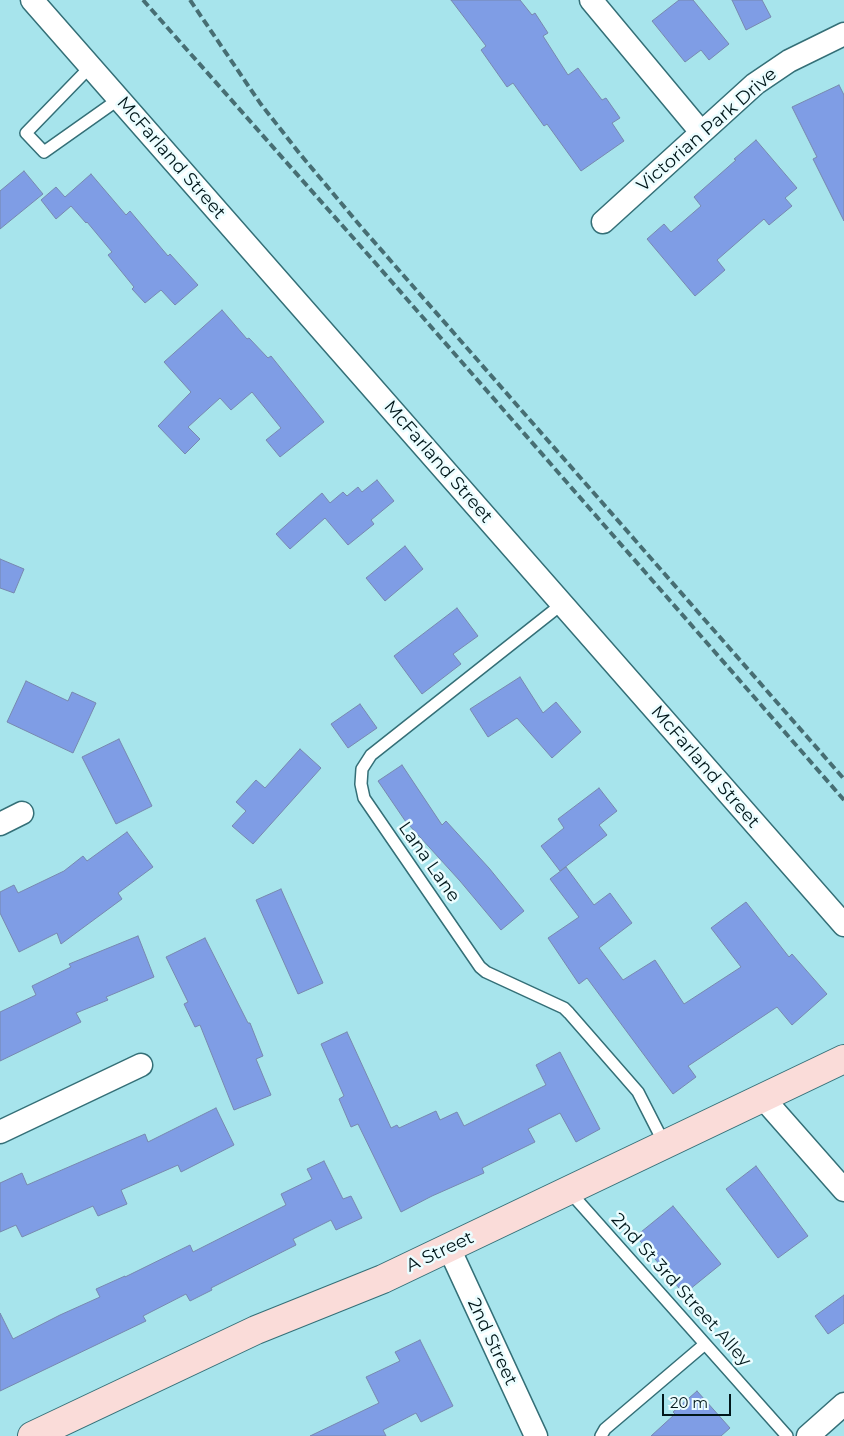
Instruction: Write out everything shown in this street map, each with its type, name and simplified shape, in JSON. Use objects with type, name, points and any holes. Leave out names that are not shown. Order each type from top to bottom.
[{"type":"street","name":"McFarland Street","points":[[32,0],[844,925]]},
{"type":"street","points":[[591,0],[701,132]]},
{"type":"street","name":"Victorian Park Drive","points":[[603,222],[755,84],[789,61],[844,34]]},
{"type":"street","points":[[0,824],[22,813]]},
{"type":"street","name":"A Street","points":[[32,1436],[256,1330],[383,1279],[844,1059]]},
{"type":"street","points":[[0,1132],[141,1065]]},
{"type":"street","points":[[763,1098],[844,1190]]},
{"type":"street","name":"2nd Street","points":[[449,1248],[536,1436]]},
{"type":"street","points":[[808,1436],[844,1404]]},
{"type":"lane","points":[[90,66],[26,134],[44,152],[119,99]]},
{"type":"lane","name":"Lana Lane","points":[[562,604],[371,755],[362,769],[361,784],[364,798],[480,967],[486,972],[564,1008],[638,1092],[664,1145]]},
{"type":"lane","name":"2nd St 3rd Street Alley","points":[[569,1191],[787,1436]]},
{"type":"lane","points":[[601,1436],[605,1429],[705,1344]]},
{"type":"building","points":[[451,0],[520,0],[532,15],[535,13],[548,33],[543,36],[568,75],[578,68],[602,100],[606,98],[620,118],[612,123],[624,141],[581,171],[547,124],[544,126],[513,83],[507,87],[481,50],[486,46]]},
{"type":"building","points":[[679,0],[693,0],[729,44],[709,60],[701,50],[685,62],[652,21]]},
{"type":"building","points":[[732,0],[762,0],[771,17],[746,30]]},
{"type":"building","points":[[839,85],[844,95],[844,221],[813,159],[817,157],[792,107]]},
{"type":"building","points":[[756,140],[797,188],[785,198],[792,206],[769,225],[764,219],[717,260],[725,270],[695,296],[647,239],[664,224],[671,232],[701,206],[694,197]]},
{"type":"building","points":[[24,171],[43,194],[0,229],[0,191]]},
{"type":"building","points":[[91,174],[126,215],[130,211],[168,256],[170,254],[198,285],[175,305],[161,290],[145,303],[132,289],[134,287],[108,255],[112,252],[71,206],[56,219],[41,200],[56,187],[65,197]]},
{"type":"building","points":[[222,310],[247,339],[249,338],[268,358],[271,356],[324,422],[280,457],[266,440],[281,428],[252,392],[231,410],[220,398],[188,427],[200,439],[185,454],[158,426],[191,392],[164,362]]},
{"type":"building","points":[[377,480],[394,501],[371,520],[374,524],[348,545],[325,518],[290,549],[276,534],[322,493],[330,503],[343,492],[347,496],[358,487],[362,492]]},
{"type":"building","points":[[405,546],[423,569],[385,601],[366,578]]},
{"type":"building","points":[[0,559],[24,569],[14,593],[0,588]]},
{"type":"building","points":[[457,608],[478,636],[453,654],[461,664],[422,694],[394,656]]},
{"type":"building","points":[[520,677],[543,713],[556,702],[581,732],[552,758],[517,718],[488,737],[470,709]]},
{"type":"building","points":[[26,681],[68,701],[72,692],[96,703],[73,753],[7,722]]},
{"type":"building","points":[[360,704],[377,728],[348,748],[331,724]]},
{"type":"building","points":[[119,739],[152,806],[116,824],[82,757]]},
{"type":"building","points":[[300,749],[321,768],[253,844],[232,826],[246,811],[236,802],[256,780],[265,788]]},
{"type":"building","points":[[402,765],[442,825],[446,821],[489,868],[524,911],[501,930],[460,881],[408,825],[378,781]]},
{"type":"building","points":[[599,788],[617,811],[599,825],[607,835],[560,871],[541,846],[564,828],[558,819]]},
{"type":"building","points":[[127,832],[153,867],[118,893],[122,899],[61,944],[57,933],[19,952],[0,913],[0,892],[14,885],[18,893],[64,871],[83,856],[87,861]]},
{"type":"building","points":[[566,867],[594,905],[610,893],[632,923],[599,948],[623,980],[655,960],[684,1004],[741,967],[711,928],[746,902],[789,957],[792,954],[827,994],[792,1025],[777,1007],[688,1066],[696,1077],[673,1094],[587,978],[579,984],[548,938],[579,917],[550,879]]},
{"type":"building","points":[[281,889],[323,983],[298,994],[256,900]]},
{"type":"building","points":[[138,936],[154,977],[106,997],[108,1000],[76,1013],[81,1022],[0,1061],[0,1012],[36,995],[32,986],[71,967],[69,964]]},
{"type":"building","points":[[205,938],[248,1023],[250,1023],[263,1056],[256,1059],[271,1095],[234,1110],[200,1025],[195,1027],[184,1004],[188,1002],[166,957]]},
{"type":"building","points":[[347,1032],[391,1128],[397,1125],[399,1128],[436,1111],[440,1120],[457,1112],[464,1126],[546,1085],[536,1065],[560,1052],[600,1129],[576,1142],[560,1113],[528,1129],[535,1142],[482,1168],[484,1173],[401,1212],[358,1124],[351,1127],[339,1099],[344,1096],[321,1044]]},
{"type":"building","points":[[216,1108],[234,1145],[181,1172],[178,1165],[121,1190],[127,1204],[98,1216],[93,1206],[22,1237],[16,1225],[0,1232],[0,1183],[22,1173],[27,1185],[145,1134],[148,1142]]},
{"type":"building","points":[[324,1161],[343,1199],[351,1196],[362,1218],[336,1230],[331,1220],[293,1239],[296,1245],[211,1288],[212,1290],[190,1301],[186,1294],[143,1316],[146,1321],[0,1391],[0,1313],[13,1339],[100,1297],[96,1289],[190,1245],[193,1252],[286,1205],[281,1194],[312,1179],[307,1169]]},
{"type":"building","points":[[756,1166],[808,1236],[778,1258],[726,1189]]},
{"type":"building","points":[[673,1206],[721,1264],[684,1294],[636,1236]]},
{"type":"building","points":[[844,1295],[844,1323],[828,1334],[815,1316]]},
{"type":"building","points":[[420,1340],[453,1406],[421,1422],[416,1413],[383,1430],[386,1436],[310,1436],[379,1403],[366,1377],[400,1361],[395,1352]]},
{"type":"building","points":[[697,1391],[730,1428],[721,1436],[651,1436],[675,1414],[673,1412]]},
{"type":"railway","points":[[143,0],[844,800]]},
{"type":"railway","points":[[190,0],[260,103],[362,228],[844,779]]}]
